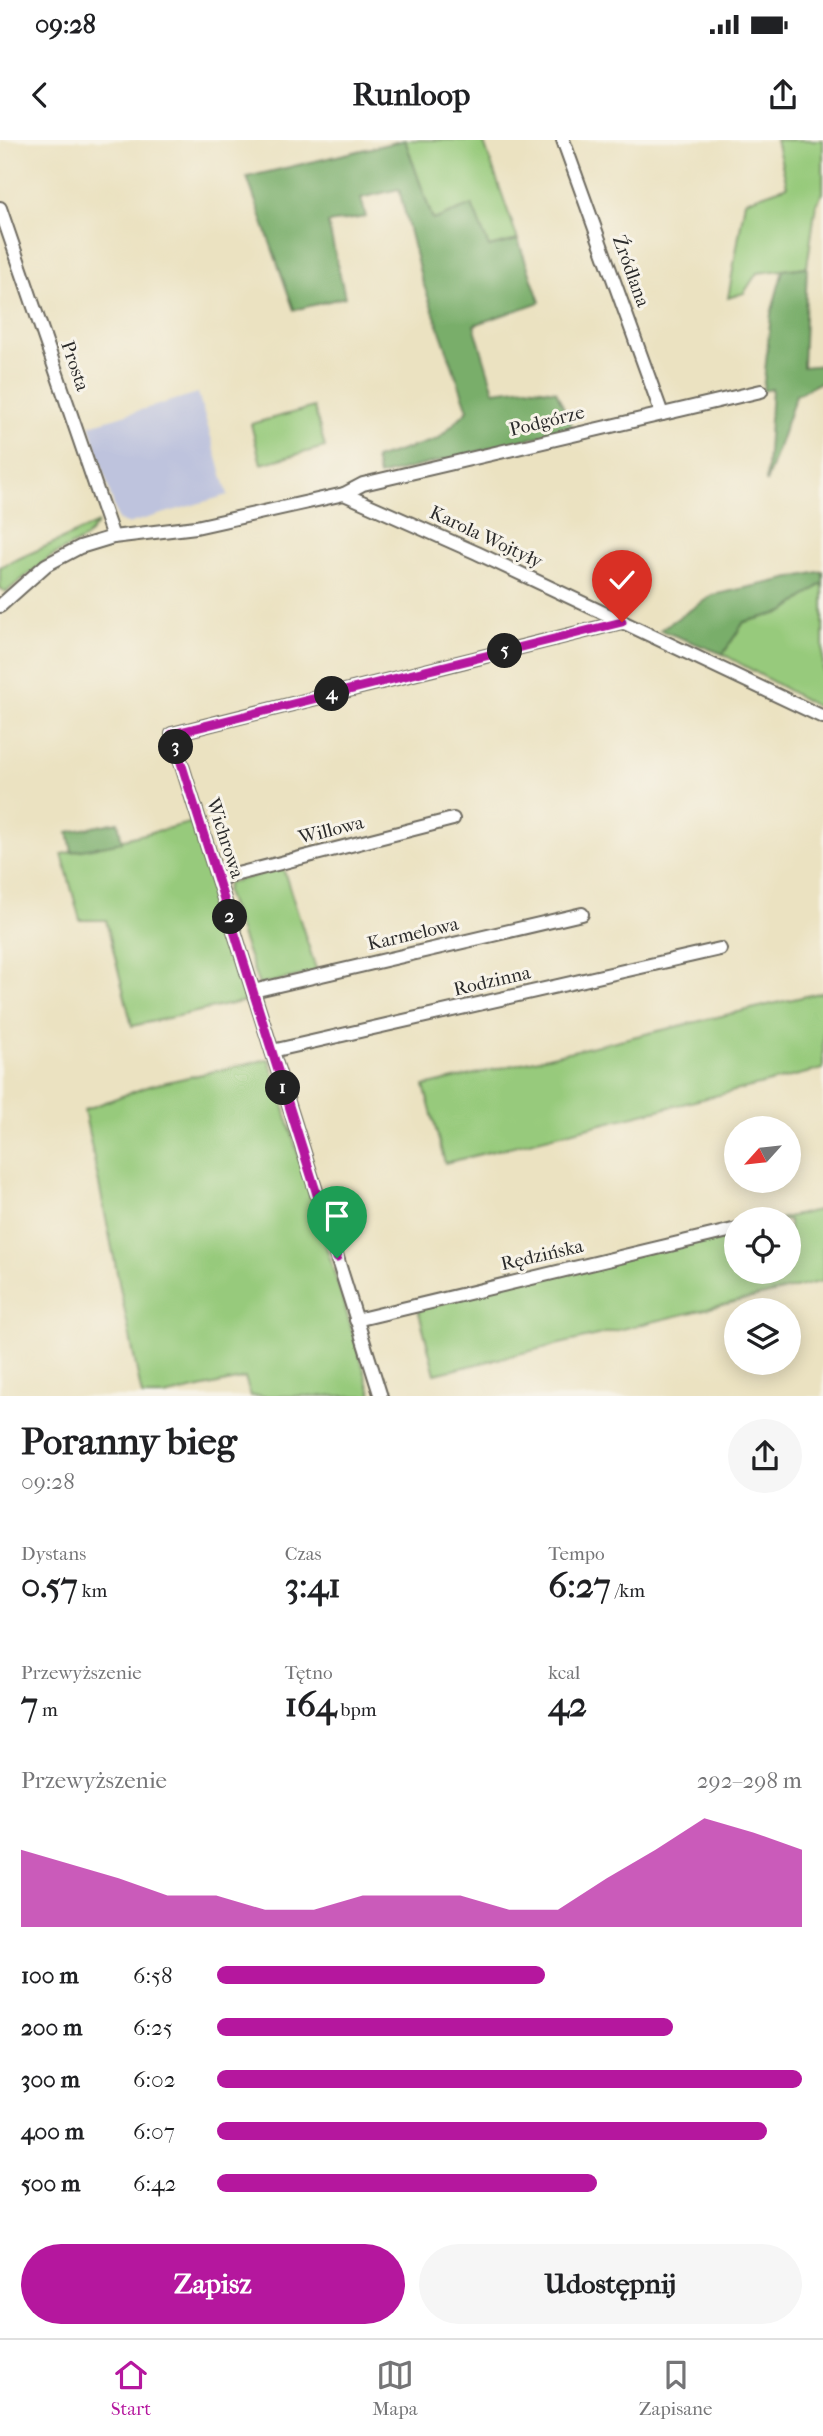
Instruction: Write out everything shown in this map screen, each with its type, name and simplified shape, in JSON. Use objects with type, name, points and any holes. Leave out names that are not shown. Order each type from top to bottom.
[{"type":"street","name":"Źródlana","points":[[563,140],[662,414]]},
{"type":"street","name":"Prosta","points":[[0,208],[6,242],[113,537]]},
{"type":"street","name":"Podgórze","points":[[344,494],[363,484],[761,391]]},
{"type":"street","points":[[0,606],[46,565],[80,547],[113,537],[196,527],[344,494]]},
{"type":"street","name":"Karola Wojtyły","points":[[344,494],[823,717]]},
{"type":"street","name":"Wichrowa","points":[[381,1396],[172,734],[622,622]]},
{"type":"street","name":"Willowa","points":[[218,879],[453,819]]},
{"type":"street","name":"Karmelowa","points":[[253,991],[582,914]]},
{"type":"street","name":"Rodzinna","points":[[272,1051],[720,949]]},
{"type":"street","name":"Rędzińska","points":[[356,1320],[724,1232]]},
{"type":"shaded area","points":[[198,393],[228,495],[127,524],[118,520],[90,425]]},
{"type":"green space","points":[[405,140],[483,140],[518,240],[488,247],[433,220]]},
{"type":"green space","points":[[405,140],[433,220],[472,205],[489,247],[518,240],[540,302],[474,325],[494,391],[526,387],[556,391],[573,428],[379,476],[375,459],[438,439],[468,410],[421,277],[399,189],[361,198],[366,217],[328,223],[345,297],[294,310],[247,177]]},
{"type":"green space","points":[[776,140],[823,140],[823,193],[816,204],[807,267],[757,273],[744,293],[728,298],[745,201],[787,186]]},
{"type":"green space","points":[[807,267],[803,367],[823,365],[823,381],[796,395],[766,483],[772,389],[763,391],[771,314],[783,270]]},
{"type":"green space","points":[[314,407],[325,447],[261,464],[251,424]]},
{"type":"green space","points":[[98,523],[86,538],[50,557],[6,592],[0,588],[0,567]]},
{"type":"green space","points":[[823,571],[823,583],[784,612],[744,622],[723,654],[660,630],[713,595]]},
{"type":"green space","points":[[823,583],[823,710],[723,654],[744,622],[784,612]]},
{"type":"green space","points":[[118,822],[122,842],[72,852],[68,832]]},
{"type":"green space","points":[[194,822],[250,1000],[132,1026],[106,920],[80,920],[62,854]]},
{"type":"green space","points":[[283,868],[317,972],[259,985],[226,892],[228,883]]},
{"type":"green space","points":[[823,992],[823,1069],[445,1163],[424,1086]]},
{"type":"green space","points":[[269,1059],[372,1396],[251,1396],[245,1378],[164,1396],[142,1396],[84,1110],[149,1086]]},
{"type":"green space","points":[[823,1209],[823,1281],[752,1298],[724,1298],[724,1305],[435,1374],[416,1301],[724,1231],[724,1284],[801,1284],[801,1214]]},
{"type":"route","points":[[337,1258],[172,734],[622,622]]}]
